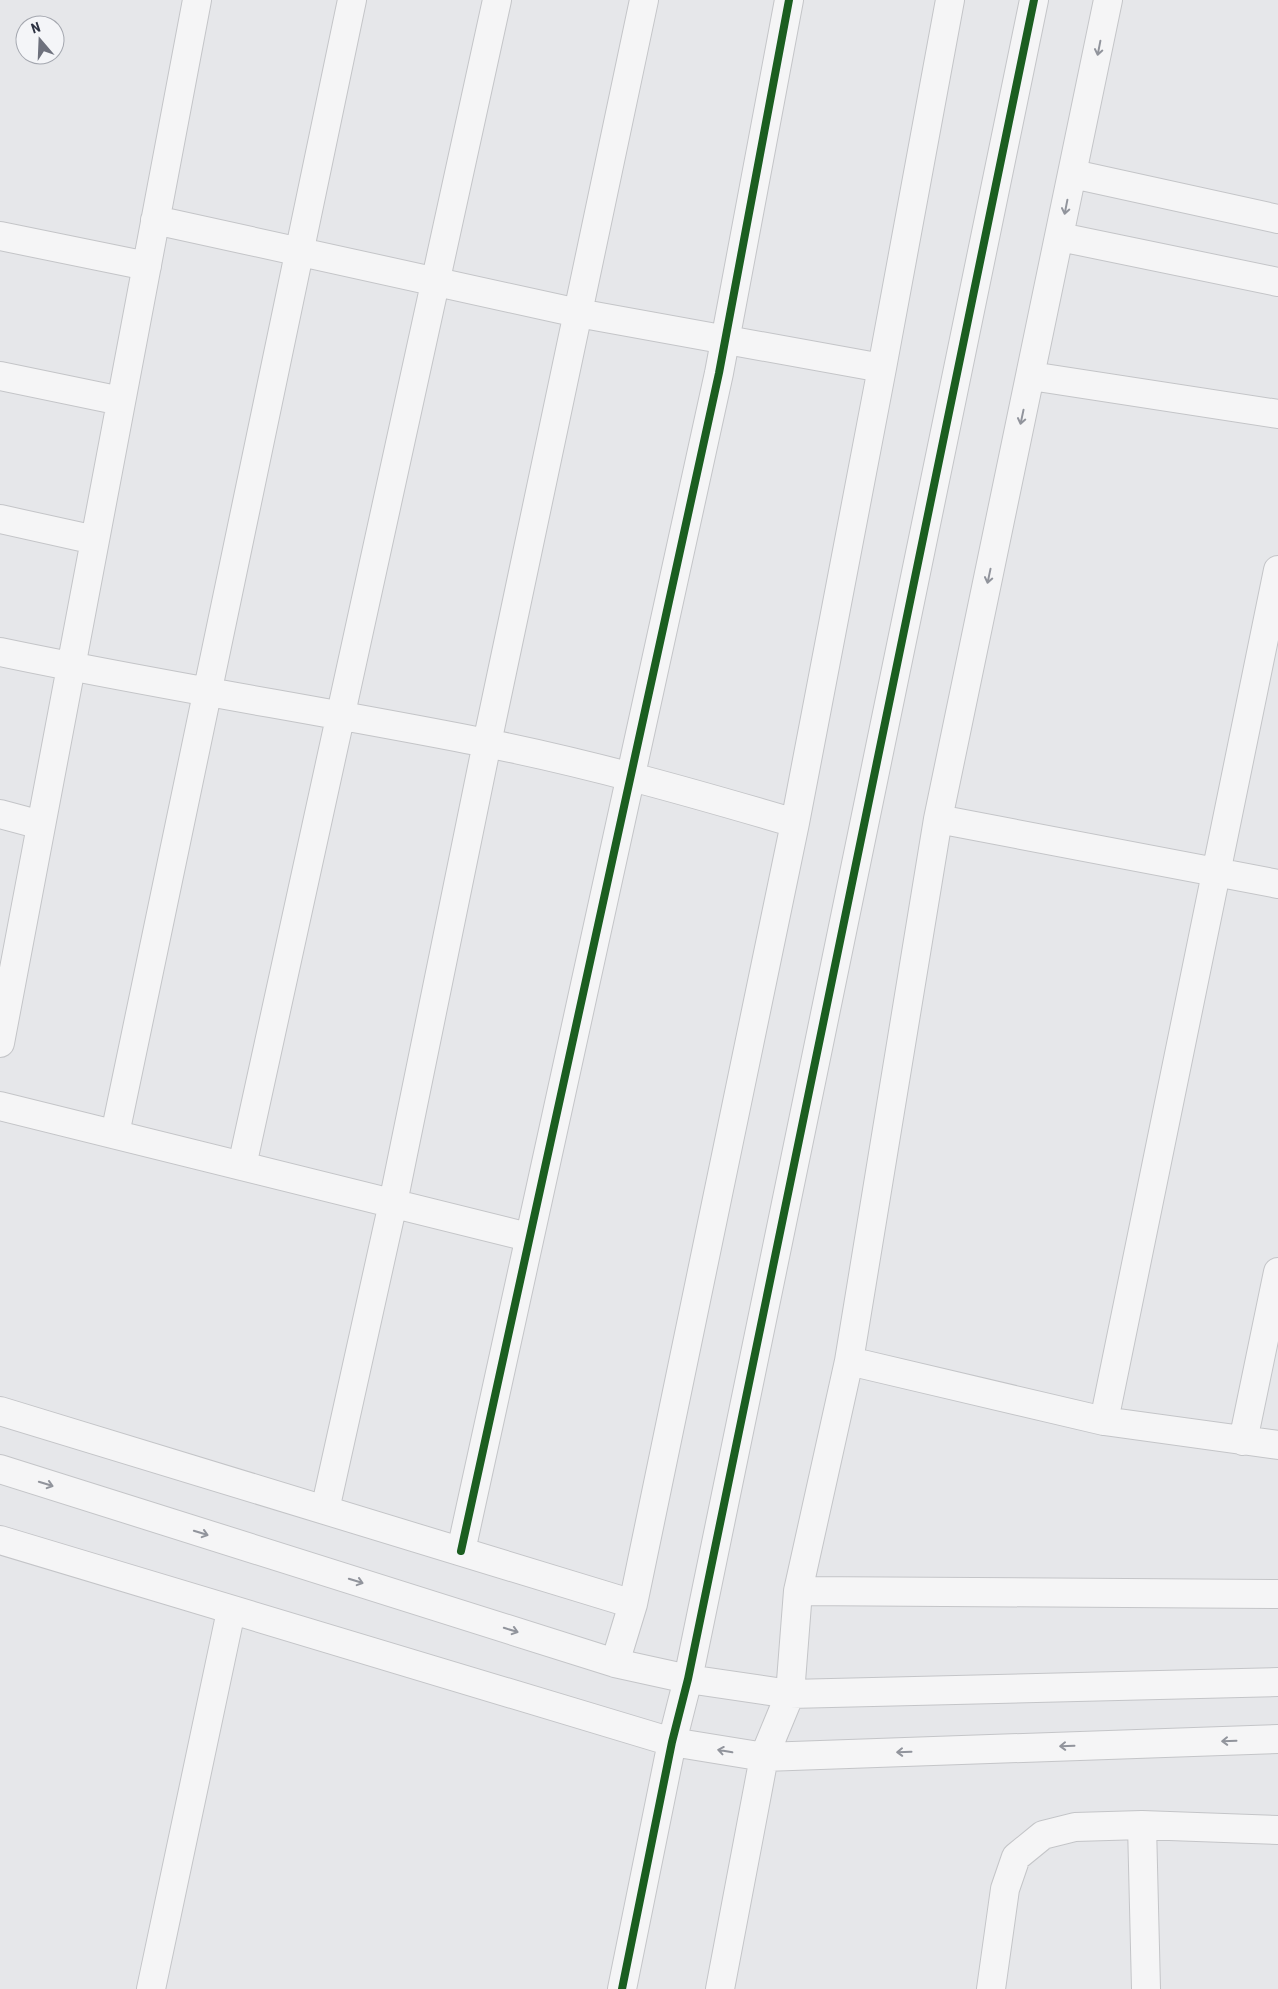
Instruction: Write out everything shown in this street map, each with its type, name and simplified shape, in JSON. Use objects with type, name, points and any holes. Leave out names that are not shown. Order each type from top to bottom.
[{"type":"street","points":[[0,1043],[7,966],[41,825],[197,0]]},
{"type":"street","points":[[114,1134],[352,0]]},
{"type":"street","points":[[242,1166],[497,0]]},
{"type":"street","points":[[324,1510],[393,1203],[487,743],[644,0]]},
{"type":"street","points":[[461,1551],[724,341],[789,0]]},
{"type":"street","points":[[615,1663],[633,1604],[795,823],[950,0]]},
{"type":"street","points":[[622,1989],[672,1742],[688,1679],[1034,0]]},
{"type":"street","points":[[720,1989],[764,1758],[790,1694],[798,1591],[849,1361],[938,819],[1108,0]]},
{"type":"street","points":[[1073,174],[1278,219]]},
{"type":"street","points":[[155,220],[578,313],[724,341],[882,368]]},
{"type":"street","points":[[0,236],[147,266]]},
{"type":"street","points":[[1060,237],[1278,282]]},
{"type":"street","points":[[0,376],[121,401]]},
{"type":"street","points":[[1031,376],[1278,414]]},
{"type":"street","points":[[0,519],[95,540]]},
{"type":"street","points":[[1104,1421],[1218,871],[1278,570]]},
{"type":"street","points":[[0,652],[71,667],[487,743],[631,775],[795,823]]},
{"type":"street","points":[[0,814],[41,825]]},
{"type":"street","points":[[938,819],[1218,871],[1278,884]]},
{"type":"street","points":[[0,1106],[528,1237]]},
{"type":"street","points":[[1243,1441],[1278,1272]]},
{"type":"street","points":[[849,1361],[1104,1421],[1278,1445]]},
{"type":"street","points":[[0,1411],[633,1604]]},
{"type":"street","points":[[0,1469],[615,1663],[688,1679],[790,1694],[1278,1682]]},
{"type":"street","points":[[0,1540],[672,1742],[764,1758],[1278,1739]]},
{"type":"street","points":[[798,1591],[1278,1594]]},
{"type":"street","points":[[151,1989],[231,1611]]},
{"type":"street","points":[[991,1989],[1005,1889],[1016,1857],[1043,1835],[1075,1827],[1142,1825],[1278,1830]]},
{"type":"street","points":[[1142,1825],[1146,1989]]},
{"type":"cycle path","points":[[461,1551],[719,373],[789,0]]},
{"type":"cycle path","points":[[622,1989],[672,1742],[688,1679],[1034,0]]}]
